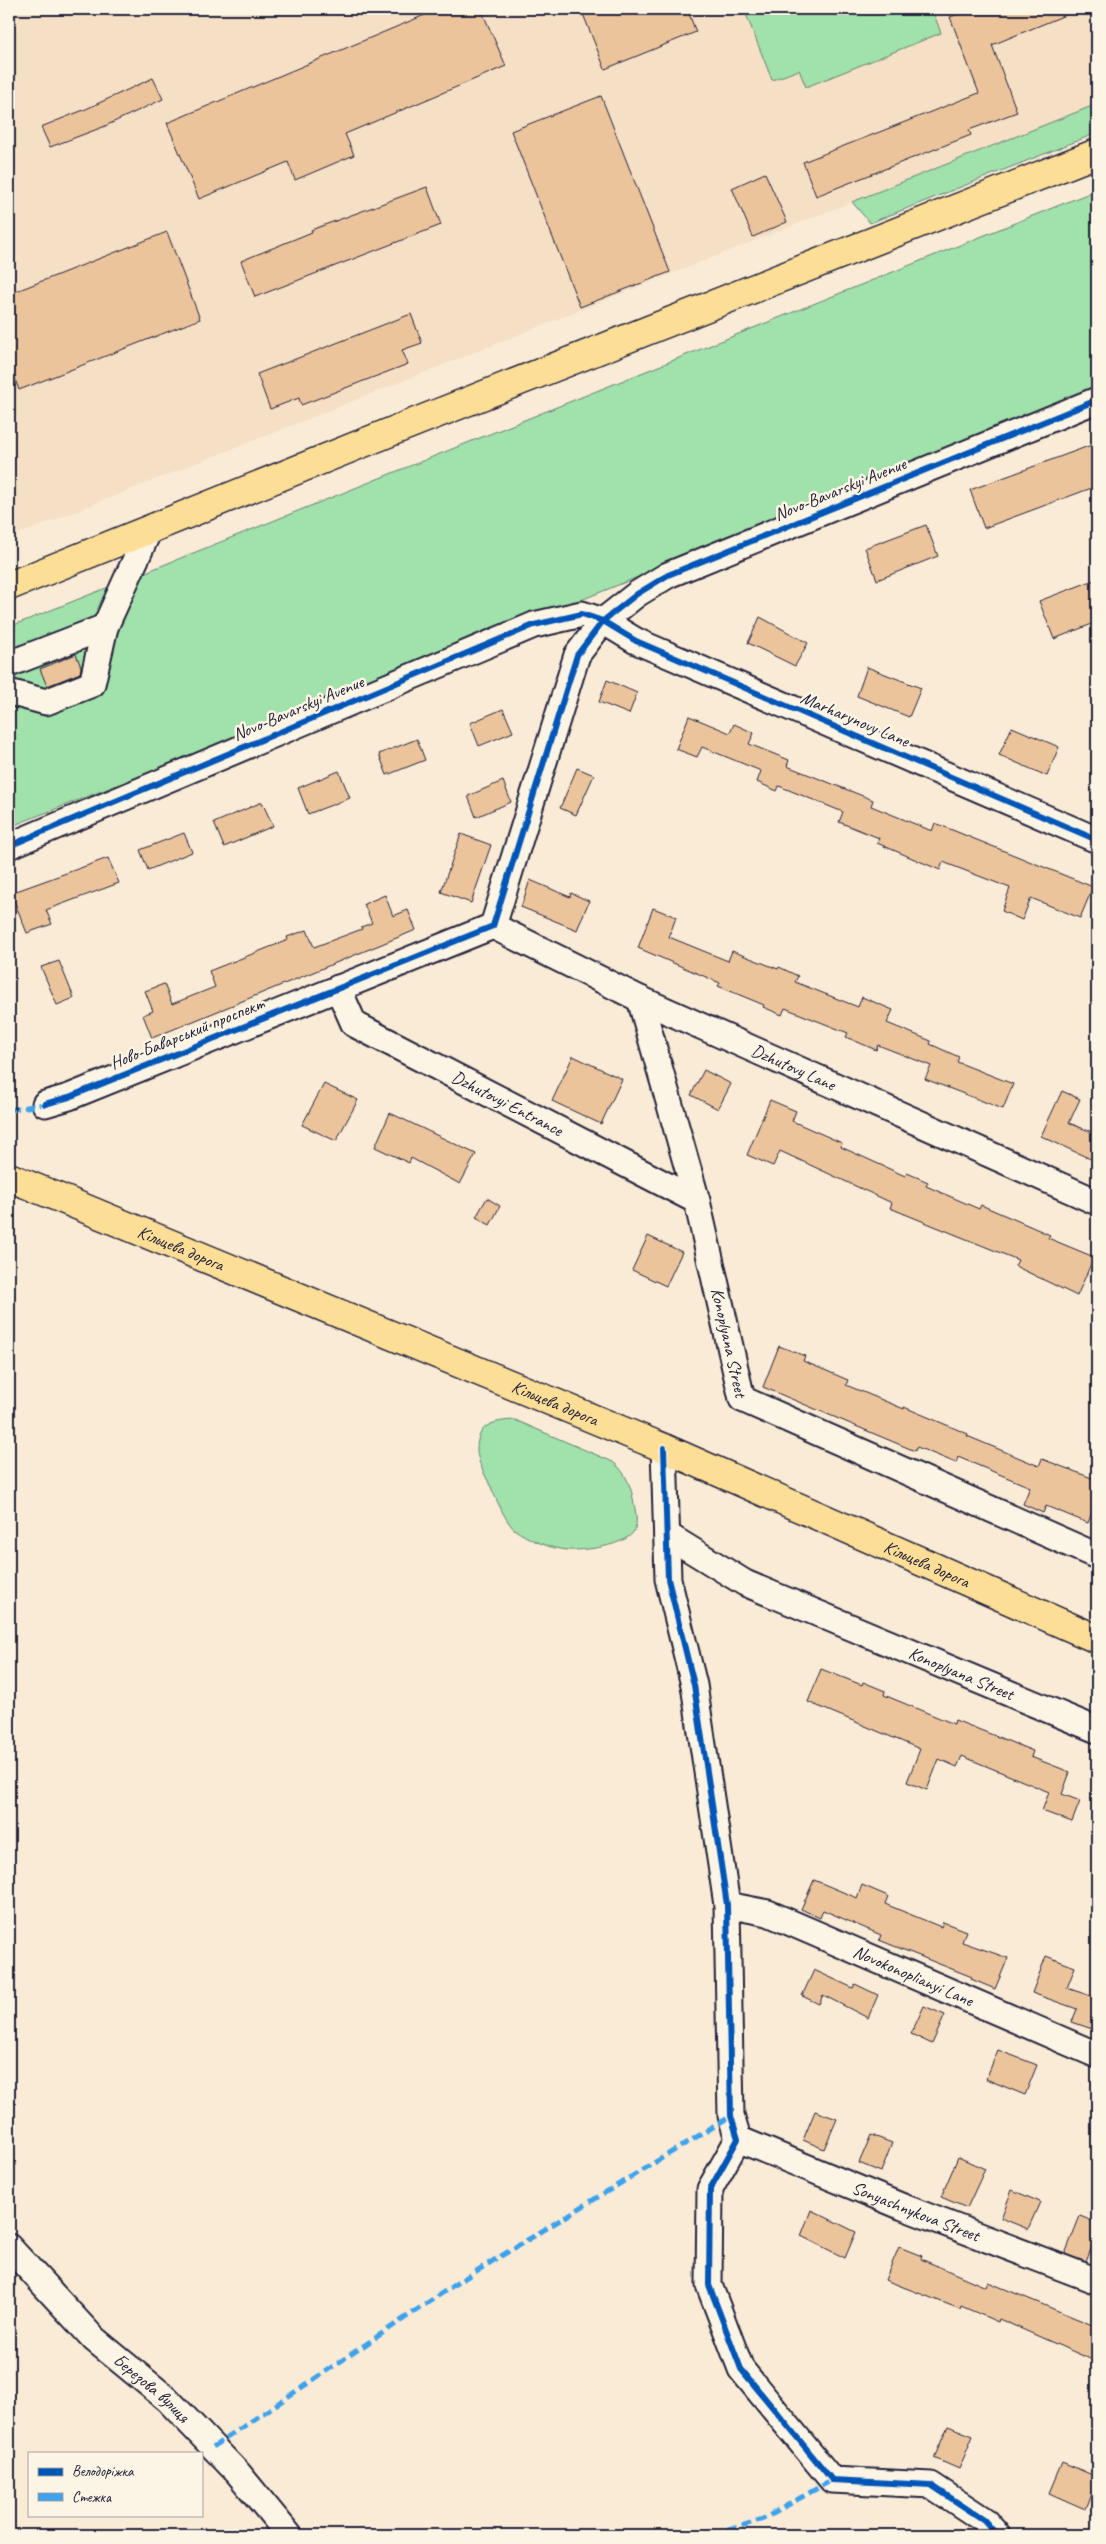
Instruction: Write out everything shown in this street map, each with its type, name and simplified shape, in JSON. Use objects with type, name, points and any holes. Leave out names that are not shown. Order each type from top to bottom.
[{"type":"main road","points":[[9,586],[398,429],[1097,153]]},
{"type":"main road","name":"Кільцева дорога","points":[[9,1177],[664,1448],[1097,1639]]},
{"type":"street","name":"Novo-Bavarskyi Avenue","points":[[493,926],[577,656],[603,622],[637,594],[668,575],[1097,400]]},
{"type":"street","points":[[9,692],[46,702],[92,684],[104,627],[149,530]]},
{"type":"street","name":"Novo-Bavarskyi Avenue","points":[[9,846],[534,625],[582,614],[603,622]]},
{"type":"street","name":"Marharynovy Lane","points":[[603,622],[636,641],[1097,840]]},
{"type":"street","points":[[9,664],[104,627]]},
{"type":"street","points":[[338,988],[493,926]]},
{"type":"street","name":"Dzhutovy Lane","points":[[493,926],[640,999],[1097,1202]]},
{"type":"street","name":"Ново-Баварський проспект","points":[[45,1104],[68,1097],[338,988]]},
{"type":"street","name":"Dzhutovyi Entrance","points":[[338,988],[354,1024],[697,1201]]},
{"type":"street","name":"Konoplyana Street","points":[[640,999],[697,1201],[742,1399],[1097,1556]]},
{"type":"street","points":[[664,1448],[668,1580],[694,1685],[726,1905],[731,2116],[738,2138],[710,2189],[709,2285],[741,2369],[832,2480],[932,2485],[984,2520],[997,2535]]},
{"type":"street","name":"Konoplyana Street","points":[[668,1535],[745,1583],[1097,1730]]},
{"type":"street","name":"Novokonoplianyi Lane","points":[[726,1905],[768,1913],[1097,2055]]},
{"type":"street","name":"Sonyashnykova Street","points":[[738,2138],[903,2207],[1097,2281]]},
{"type":"street","name":"Березова вулиця","points":[[9,2247],[94,2339],[167,2399],[238,2473],[289,2535]]},
{"type":"shaded area","points":[[9,9],[1097,9],[1097,104],[9,538]]},
{"type":"green space","points":[[744,9],[932,9],[941,33],[806,87],[799,70],[772,80]]},
{"type":"green space","points":[[1097,104],[1097,133],[870,223],[852,202]]},
{"type":"green space","points":[[1097,190],[1097,389],[418,666],[9,827],[9,627]]},
{"type":"green space","points":[[515,1420],[613,1462],[618,1466],[625,1476],[632,1493],[636,1522],[634,1531],[629,1536],[613,1544],[583,1550],[567,1550],[539,1543],[514,1529],[504,1514],[484,1472],[478,1459],[477,1450],[480,1434],[483,1429],[500,1421]]},
{"type":"building","points":[[439,9],[481,9],[506,66],[345,134],[354,155],[295,180],[288,162],[199,199],[167,123]]},
{"type":"building","points":[[581,9],[687,9],[696,32],[605,69]]},
{"type":"building","points":[[972,9],[1080,9],[992,45],[1017,112],[969,130],[971,135],[816,196],[803,162],[979,93],[950,17]]},
{"type":"building","points":[[153,78],[163,99],[103,127],[50,147],[41,127],[86,109]]},
{"type":"building","points":[[601,96],[670,272],[580,307],[511,131]]},
{"type":"building","points":[[765,173],[787,222],[753,237],[732,188]]},
{"type":"building","points":[[427,187],[441,225],[255,297],[241,261],[312,232],[311,230]]},
{"type":"building","points":[[167,232],[200,319],[19,390],[9,363],[9,294]]},
{"type":"building","points":[[411,314],[422,343],[402,350],[408,364],[301,405],[299,398],[270,409],[257,374]]},
{"type":"building","points":[[1097,443],[1097,486],[984,528],[970,490]]},
{"type":"building","points":[[926,525],[938,556],[877,580],[865,548]]},
{"type":"building","points":[[1097,579],[1097,622],[1054,639],[1039,601]]},
{"type":"building","points":[[760,617],[808,643],[795,666],[748,643]]},
{"type":"building","points":[[76,654],[81,667],[80,673],[47,686],[40,669]]},
{"type":"building","points":[[867,667],[921,688],[909,717],[857,696]]},
{"type":"building","points":[[607,680],[637,693],[629,714],[599,702]]},
{"type":"building","points":[[503,709],[513,732],[479,746],[470,723]]},
{"type":"building","points":[[689,716],[730,733],[734,724],[754,733],[749,744],[789,760],[787,766],[873,800],[871,806],[932,831],[935,823],[1093,887],[1080,918],[1031,898],[1022,920],[1002,911],[1010,888],[943,862],[940,870],[877,843],[879,838],[839,822],[843,812],[779,786],[777,791],[757,782],[761,771],[702,747],[697,757],[676,749]]},
{"type":"building","points":[[1012,727],[1059,747],[1047,776],[999,755]]},
{"type":"building","points":[[417,739],[425,760],[387,775],[379,754]]},
{"type":"building","points":[[577,768],[594,775],[576,815],[560,808]]},
{"type":"building","points":[[339,771],[350,798],[308,814],[298,788]]},
{"type":"building","points":[[503,781],[511,802],[476,817],[468,796]]},
{"type":"building","points":[[262,802],[273,826],[224,847],[214,823]]},
{"type":"building","points":[[184,833],[192,852],[148,870],[140,850]]},
{"type":"building","points":[[461,834],[491,845],[471,903],[441,892]]},
{"type":"building","points":[[108,858],[119,883],[46,910],[52,924],[27,933],[11,893]]},
{"type":"building","points":[[530,880],[570,897],[571,893],[589,901],[577,930],[521,907]]},
{"type":"building","points":[[385,895],[393,916],[408,910],[416,930],[152,1038],[143,1015],[153,1011],[145,991],[164,984],[172,1004],[215,987],[209,971],[288,940],[287,937],[307,930],[314,947],[362,929],[361,927],[372,923],[364,904]]},
{"type":"building","points":[[653,908],[676,917],[669,937],[728,961],[732,951],[778,969],[779,967],[798,976],[795,982],[858,1007],[862,997],[893,1010],[887,1023],[931,1041],[930,1044],[959,1057],[957,1062],[1013,1084],[1003,1109],[925,1079],[931,1066],[878,1045],[876,1050],[846,1037],[848,1033],[785,1008],[782,1015],[763,1007],[764,1005],[718,986],[720,983],[638,948]]},
{"type":"building","points":[[59,961],[74,998],[57,1005],[41,967]]},
{"type":"building","points":[[573,1056],[622,1079],[601,1124],[552,1101]]},
{"type":"building","points":[[704,1070],[731,1084],[718,1109],[691,1095]]},
{"type":"building","points":[[324,1084],[358,1100],[336,1141],[302,1125]]},
{"type":"building","points":[[1062,1091],[1080,1099],[1069,1123],[1097,1134],[1097,1162],[1041,1136]]},
{"type":"building","points":[[770,1100],[796,1111],[792,1121],[842,1143],[841,1147],[905,1176],[907,1173],[928,1182],[926,1186],[979,1209],[981,1205],[1032,1227],[1050,1235],[1048,1238],[1094,1257],[1077,1296],[1015,1266],[1018,1260],[890,1208],[892,1203],[780,1151],[773,1166],[747,1155]]},
{"type":"building","points":[[390,1113],[476,1154],[460,1184],[411,1158],[409,1163],[375,1147]]},
{"type":"building","points":[[487,1198],[500,1206],[490,1225],[476,1217]]},
{"type":"building","points":[[648,1236],[682,1252],[666,1286],[632,1270]]},
{"type":"building","points":[[779,1346],[805,1356],[803,1361],[848,1380],[846,1385],[923,1415],[968,1434],[967,1436],[1039,1466],[1042,1459],[1097,1480],[1097,1499],[1088,1523],[1046,1506],[1043,1513],[1023,1504],[1030,1487],[958,1457],[956,1463],[917,1447],[915,1451],[763,1387]]},
{"type":"building","points":[[821,1669],[862,1685],[863,1682],[885,1691],[884,1695],[954,1724],[955,1720],[1033,1751],[1031,1757],[1070,1772],[1062,1794],[1080,1801],[1072,1822],[1042,1811],[1049,1792],[962,1756],[957,1767],[939,1759],[927,1790],[907,1782],[920,1749],[808,1702]]},
{"type":"building","points":[[814,1880],[857,1898],[862,1885],[888,1896],[885,1904],[941,1927],[943,1922],[966,1931],[962,1942],[1008,1958],[995,1989],[971,1979],[972,1977],[879,1940],[881,1935],[823,1910],[820,1918],[801,1909]]},
{"type":"building","points":[[1046,1956],[1075,1967],[1067,1988],[1097,1998],[1097,2015],[1092,2029],[1072,2022],[1077,2009],[1032,1993]]},
{"type":"building","points":[[814,1970],[853,1988],[855,1984],[878,1995],[868,2018],[823,1995],[819,2004],[802,1996]]},
{"type":"building","points":[[924,2006],[945,2015],[932,2044],[911,2034]]},
{"type":"building","points":[[998,2050],[1037,2065],[1025,2095],[986,2079]]},
{"type":"building","points":[[815,2111],[837,2119],[824,2149],[803,2140]]},
{"type":"building","points":[[871,2135],[892,2143],[881,2172],[859,2163]]},
{"type":"building","points":[[958,2157],[985,2169],[967,2208],[941,2197]]},
{"type":"building","points":[[1012,2190],[1040,2202],[1028,2229],[1001,2218]]},
{"type":"building","points":[[811,2210],[856,2232],[845,2258],[801,2236]]},
{"type":"building","points":[[1080,2216],[1097,2223],[1097,2234],[1086,2262],[1065,2254]]},
{"type":"building","points":[[899,2247],[922,2256],[921,2259],[986,2287],[988,2282],[1097,2327],[1097,2362],[999,2319],[998,2322],[961,2306],[960,2309],[885,2280]]},
{"type":"building","points":[[948,2426],[973,2436],[959,2469],[934,2458]]},
{"type":"building","points":[[1062,2462],[1097,2477],[1085,2509],[1049,2493]]},
{"type":"marked path","points":[[9,1110],[45,1104]]},
{"type":"marked path","points":[[213,2447],[460,2281],[731,2116]]},
{"type":"marked path","points":[[713,2535],[763,2519],[832,2480]]},
{"type":"cycle path","points":[[9,846],[534,625],[582,614],[603,621],[637,594],[668,575],[1097,400]]},
{"type":"cycle path","points":[[45,1104],[69,1097],[493,926],[577,655],[603,621],[636,641],[1097,840]]},
{"type":"cycle path","points":[[664,1448],[668,1579],[694,1685],[727,1905],[731,2116],[738,2139],[710,2189],[709,2285],[741,2369],[832,2480],[931,2485],[984,2520],[997,2535]]}]
